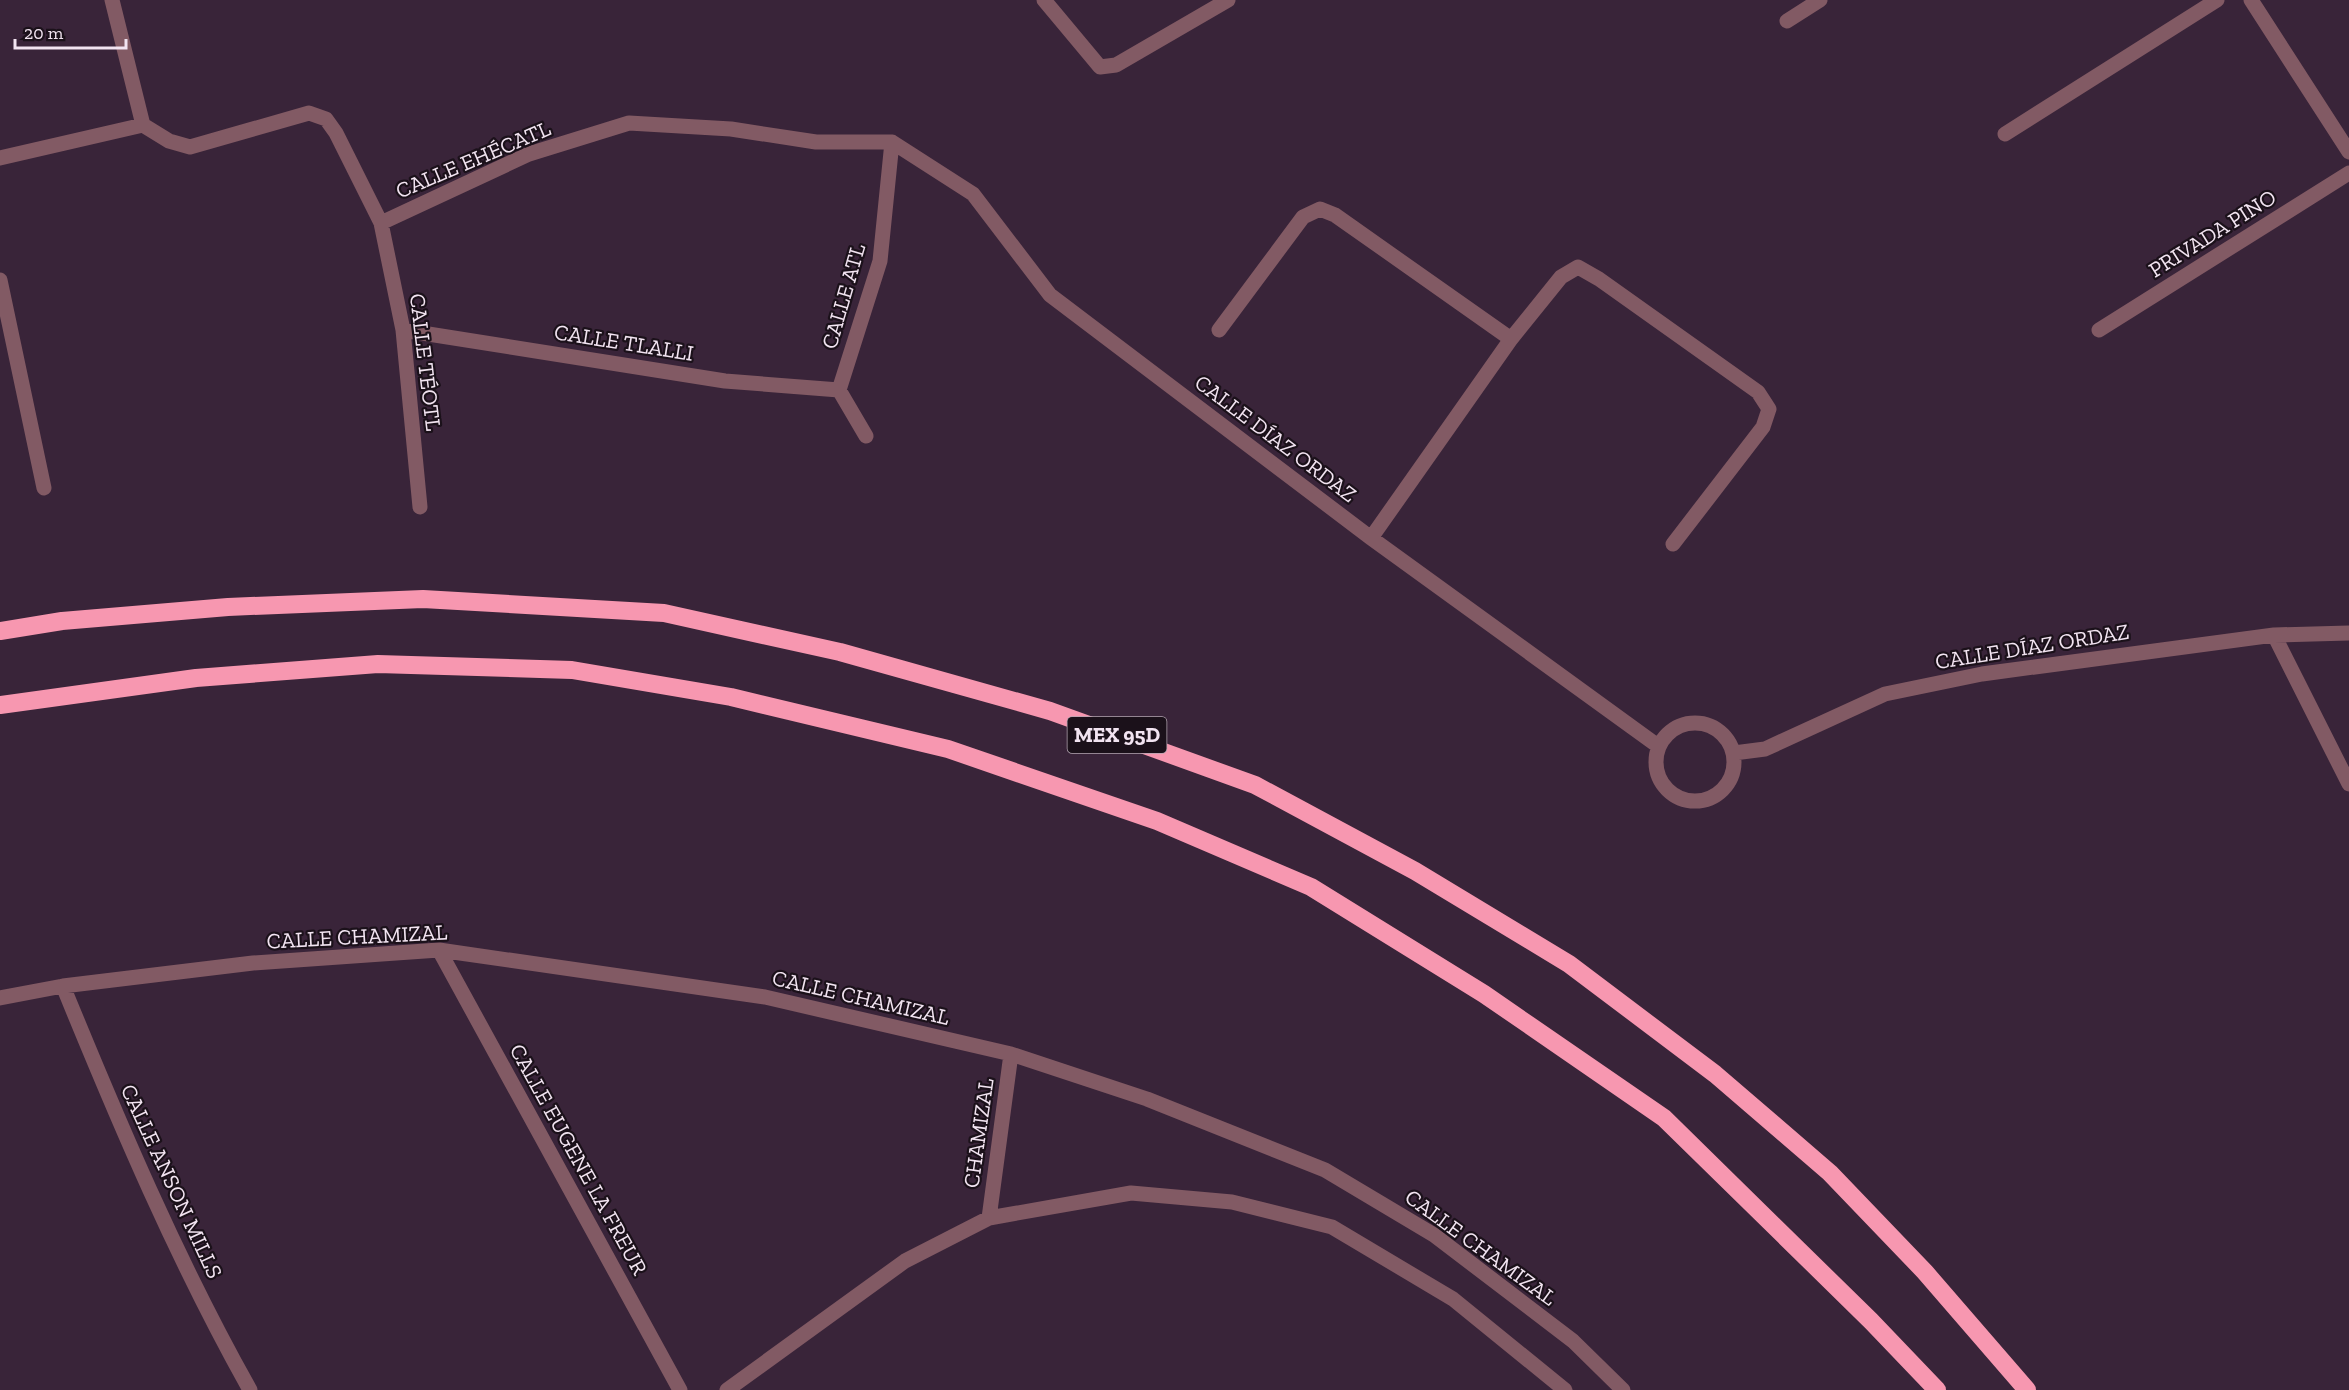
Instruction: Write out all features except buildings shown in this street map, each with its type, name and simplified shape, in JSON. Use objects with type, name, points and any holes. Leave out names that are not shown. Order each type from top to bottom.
[{"type":"highway","name":"MEX 95D","points":[[0,631],[62,621],[228,607],[423,599],[664,613],[840,652],[1050,711],[1255,785],[1415,871],[1569,964],[1715,1074],[1830,1173],[1925,1272],[2027,1390]]},
{"type":"highway","points":[[0,705],[196,678],[378,664],[572,670],[731,697],[948,749],[1157,821],[1311,887],[1484,994],[1664,1118],[1871,1321],[1937,1390]]},
{"type":"street","points":[[0,158],[143,125],[112,0]]},
{"type":"street","points":[[1044,0],[1100,67],[1116,65],[1228,0]]},
{"type":"street","points":[[1787,21],[1820,0]]},
{"type":"street","points":[[2005,135],[2217,0]]},
{"type":"street","points":[[2251,0],[2349,152]]},
{"type":"street","name":"CALLE EHÉCATL","points":[[143,125],[169,141],[190,147],[309,113],[326,119],[336,133],[381,224],[529,154],[629,123],[731,129],[816,142],[892,142]]},
{"type":"street","name":"CALLE ATL","points":[[840,390],[880,261],[892,142]]},
{"type":"street","name":"CALLE DÍAZ ORDAZ","points":[[892,142],[973,194],[1050,295],[1371,538],[1658,746]]},
{"type":"street","name":"PRIVADA PINO","points":[[2099,330],[2349,173]]},
{"type":"street","points":[[1219,330],[1303,217],[1320,208],[1335,215],[1511,339]]},
{"type":"street","name":"CALLE TÉOTL","points":[[381,224],[403,330],[420,507]]},
{"type":"street","points":[[1371,538],[1511,339],[1561,277],[1578,267],[1599,279],[1758,392],[1770,409],[1763,427],[1673,544]]},
{"type":"street","points":[[0,280],[44,488]]},
{"type":"street","name":"CALLE TLALLI","points":[[403,330],[725,381],[840,390]]},
{"type":"street","points":[[840,390],[867,436]]},
{"type":"street","name":"CALLE DÍAZ ORDAZ","points":[[1734,753],[1765,748],[1885,694],[1982,674],[2274,635],[2349,633]]},
{"type":"street","points":[[2274,635],[2349,784]]},
{"type":"street","points":[[1699,722],[1722,732],[1734,753],[1732,778],[1715,797],[1691,802],[1669,792],[1656,771],[1658,746],[1675,727],[1699,722]]},
{"type":"street","name":"CALLE CHAMIZAL","points":[[0,998],[63,986],[253,963],[439,950],[765,997],[1011,1054],[1147,1099],[1325,1170],[1434,1235],[1573,1341],[1623,1390]]},
{"type":"street","name":"CALLE EUGENE LA FREUR","points":[[439,950],[680,1390]]},
{"type":"street","name":"CALLE ANSON MILLS","points":[[63,986],[123,1133],[220,1337],[250,1390]]},
{"type":"street","name":"CHAMIZAL","points":[[989,1218],[1011,1054]]},
{"type":"street","points":[[727,1390],[904,1261],[989,1218],[1131,1193],[1232,1202],[1332,1227],[1453,1299],[1564,1390]]}]
